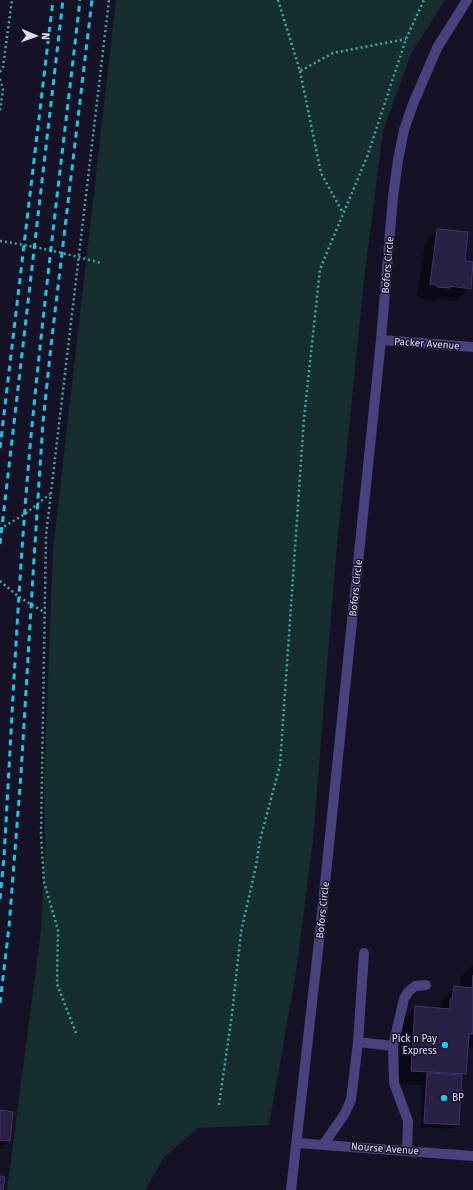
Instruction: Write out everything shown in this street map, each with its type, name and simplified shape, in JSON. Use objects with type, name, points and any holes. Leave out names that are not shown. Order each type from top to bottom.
[{"type":"street","name":"Bofors Circle","points":[[291,1190],[321,924],[398,160],[404,130],[412,104],[426,76],[437,48],[467,0]]},
{"type":"street","name":"Packer Avenue","points":[[381,340],[473,347]]},
{"type":"street","points":[[323,1145],[344,1115],[351,1100],[358,1042],[364,953]]},
{"type":"street","points":[[407,1151],[408,1121],[394,1083],[393,1046],[404,1000],[408,992],[415,986],[426,985]]},
{"type":"street","points":[[358,1042],[393,1046]]},
{"type":"street","name":"Nourse Avenue","points":[[297,1143],[473,1156]]},
{"type":"path","points":[[0,72],[3,67],[12,0]]},
{"type":"path","points":[[76,1033],[57,984],[58,930],[44,882],[41,835],[46,535],[109,0]]},
{"type":"path","points":[[278,0],[300,72],[321,173],[343,214]]},
{"type":"path","points":[[219,1104],[232,1014],[241,932],[256,866],[260,840],[280,766],[304,418],[320,269],[367,157],[406,39],[424,0]]},
{"type":"path","points":[[300,72],[333,53],[406,39]]},
{"type":"path","points":[[0,79],[3,89],[0,111]]},
{"type":"path","points":[[0,241],[24,244],[101,263]]},
{"type":"path","points":[[0,529],[25,514],[50,494]]},
{"type":"path","points":[[0,581],[19,597],[44,612]]},
{"type":"green space","points":[[116,0],[445,0],[411,54],[383,131],[364,280],[335,566],[313,840],[296,972],[269,1125],[198,1128],[164,1157],[145,1190],[7,1190],[41,931],[45,847],[44,783],[53,550]]},
{"type":"building","points":[[437,229],[468,232],[465,261],[473,262],[471,289],[450,286],[450,288],[437,287],[437,285],[430,284]]},
{"type":"building","points":[[473,975],[473,1034],[469,1034],[466,1074],[411,1071],[415,1006],[450,1009],[450,999],[452,999],[454,986],[472,988]]},
{"type":"building","points":[[427,1073],[462,1075],[459,1125],[424,1123]]},
{"type":"building","points":[[0,1110],[13,1112],[10,1141],[0,1140]]},
{"type":"building","points":[[0,1176],[5,1177],[3,1190],[0,1190]]},
{"type":"railway","points":[[0,448],[53,0]]},
{"type":"railway","points":[[0,544],[63,0]]},
{"type":"railway","points":[[0,899],[4,857],[19,601],[30,447],[47,279],[80,0]]},
{"type":"railway","points":[[0,1003],[9,927],[21,774],[43,422],[92,0]]},
{"type":"place","name":"Pick n Pay Express","points":[[445,1045]]},
{"type":"place","name":"BP","points":[[444,1098]]}]
